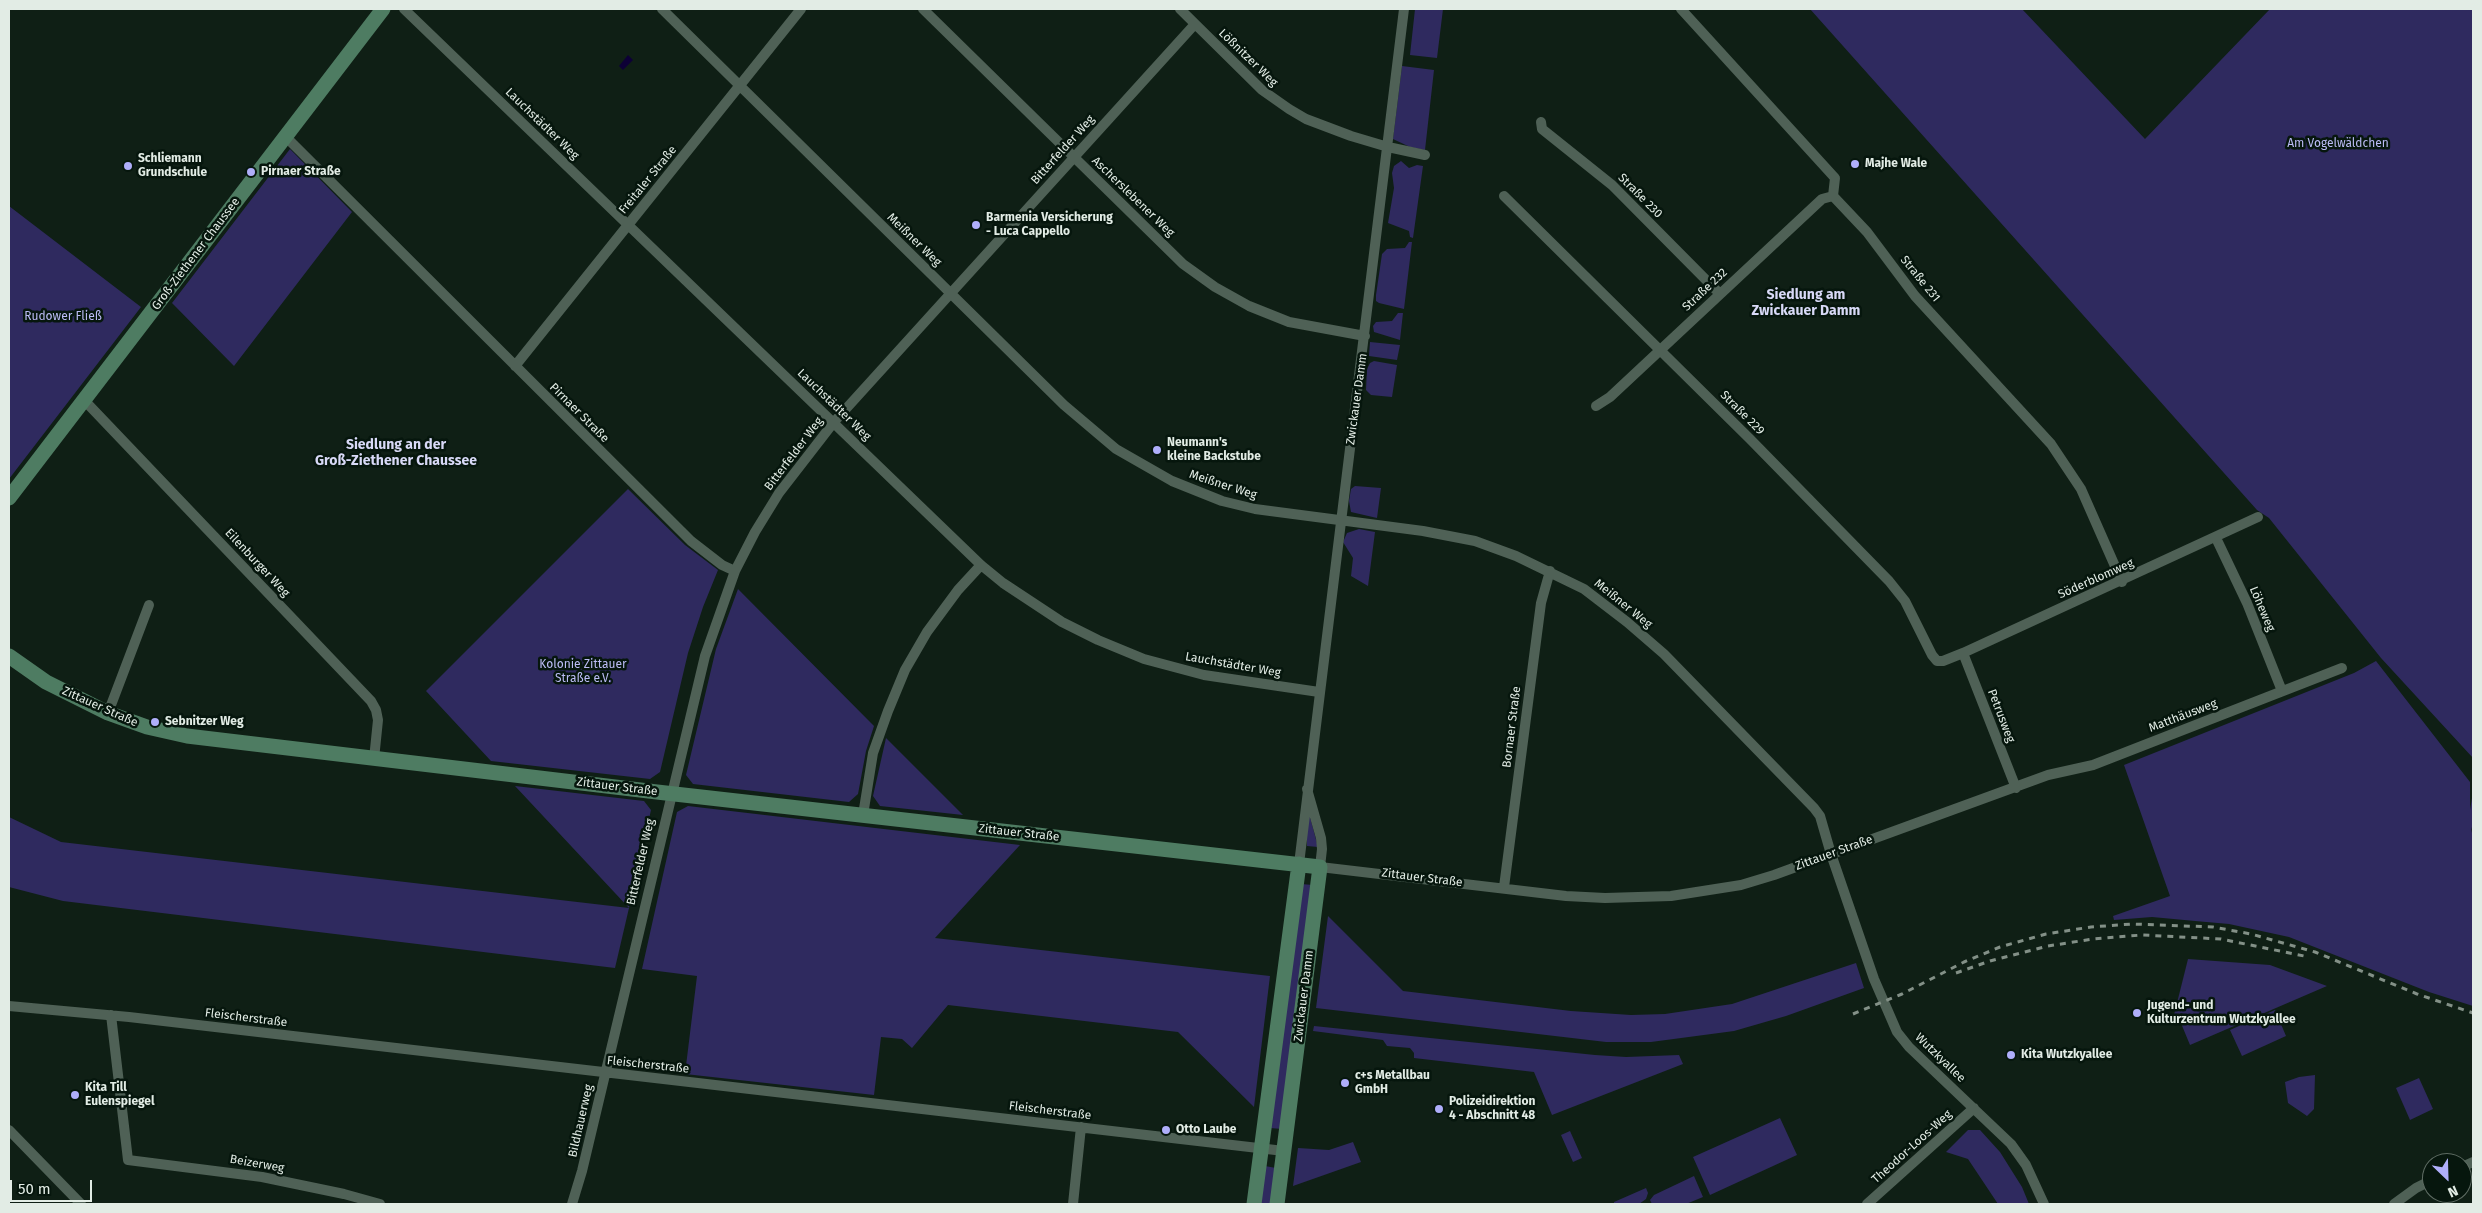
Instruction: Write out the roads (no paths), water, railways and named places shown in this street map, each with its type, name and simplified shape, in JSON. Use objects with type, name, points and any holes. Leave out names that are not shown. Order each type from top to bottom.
[{"type":"street","name":"Groß-Ziethener Chaussee","points":[[9,498],[383,9]]},
{"type":"street","name":"Lauchstädter Weg","points":[[404,9],[629,224],[981,566],[1062,622],[1139,657],[1204,675],[1319,692]]},
{"type":"street","name":"Meißner Weg","points":[[662,9],[739,87],[1082,422],[1116,449],[1172,481],[1222,501],[1280,514],[1423,531],[1475,541],[1516,556],[1584,589],[1627,622],[1664,654],[1814,808],[1820,816],[1830,854]]},
{"type":"street","name":"Freitaler Straße","points":[[515,366],[801,9]]},
{"type":"street","name":"Ascherslebener Weg","points":[[923,9],[1183,264],[1215,287],[1249,306],[1289,322],[1366,336]]},
{"type":"street","name":"Lößnitzer Weg","points":[[1180,9],[1262,90],[1282,105],[1330,129],[1388,148]]},
{"type":"street","name":"Zwickauer Damm","points":[[1254,1204],[1366,336],[1404,9]]},
{"type":"street","points":[[1681,9],[1835,178],[1833,196]]},
{"type":"street","name":"Bitterfelder Weg","points":[[639,926],[705,656],[735,572],[779,493],[834,422],[1073,156],[1195,24]]},
{"type":"street","name":"Straße 230","points":[[1541,122],[1542,129],[1612,185],[1719,293]]},
{"type":"street","name":"Pirnaer Straße","points":[[286,137],[691,540],[722,566],[735,572]]},
{"type":"street","points":[[1388,148],[1425,155]]},
{"type":"street","name":"Straße 229","points":[[1504,196],[1750,439],[1889,581],[1905,601],[1932,655],[1937,661],[1943,661]]},
{"type":"street","name":"Straße 232","points":[[1596,406],[1610,397],[1719,293],[1822,200],[1833,196]]},
{"type":"street","name":"Straße 231","points":[[1833,196],[1867,232],[1915,296],[2050,444],[2065,463],[2081,489],[2122,582]]},
{"type":"street","name":"Eilenburger Weg","points":[[84,400],[371,702],[376,710],[378,720],[374,759]]},
{"type":"street","name":"Söderblomweg","points":[[1943,661],[2122,582],[2258,518]]},
{"type":"street","name":"Löheweg","points":[[2216,538],[2247,603],[2282,691]]},
{"type":"street","points":[[863,815],[873,753],[905,670],[926,632],[958,590],[981,566]]},
{"type":"street","name":"Bornaer Straße","points":[[1504,887],[1541,603],[1550,571]]},
{"type":"street","points":[[108,713],[149,606]]},
{"type":"street","name":"Petrusweg","points":[[1963,653],[2016,788]]},
{"type":"street","name":"Zittauer Straße","points":[[9,656],[42,680],[108,713],[147,727],[187,736],[1596,898],[1671,896],[1741,885],[2032,781]]},
{"type":"street","name":"Matthäusweg","points":[[2032,781],[2048,775],[2093,765],[2342,668]]},
{"type":"street","name":"Zwickauer Damm","points":[[1277,1204],[1322,850],[1307,789]]},
{"type":"street","name":"Wutzkyallee","points":[[1830,854],[1874,979],[1897,1032],[1909,1047],[2011,1144],[2026,1165],[2044,1204]]},
{"type":"street","name":"Bildhauerweg","points":[[574,1204],[639,926]]},
{"type":"street","name":"Fleischerstraße","points":[[9,1006],[111,1015],[1284,1151]]},
{"type":"street","name":"Beizerweg","points":[[111,1015],[128,1160],[262,1178],[344,1194],[380,1204]]},
{"type":"street","name":"Theodor-Loos-Weg","points":[[1867,1204],[1974,1108]]},
{"type":"street","points":[[1073,1204],[1081,1127]]},
{"type":"street","points":[[9,1130],[81,1204]]},
{"type":"street","points":[[2394,1204],[2422,1185]]},
{"type":"railway","points":[[1853,1014],[1902,994],[1964,962],[2000,947],[2046,934],[2091,927],[2132,924],[2213,927],[2251,934],[2315,952],[2417,994],[2473,1013]]},
{"type":"railway","points":[[1956,973],[1990,961],[2048,946],[2093,939],[2142,935],[2221,939],[2304,956]]},
{"type":"place","name":"Majhe Wale","points":[[1855,164]]},
{"type":"place","name":"Schliemann Grundschule","points":[[128,166]]},
{"type":"place","name":"Pirnaer Straße","points":[[251,172]]},
{"type":"place","name":"Barmenia Versicherung - Luca Cappello","points":[[976,225]]},
{"type":"place","name":"Neumann's kleine Backstube","points":[[1157,450]]},
{"type":"place","name":"Sebnitzer Weg","points":[[155,722]]},
{"type":"place","name":"Jugend- und Kulturzentrum Wutzkyallee","points":[[2137,1013]]},
{"type":"place","name":"Kita Wutzkyallee","points":[[2011,1055]]},
{"type":"place","name":"c+s Metallbau GmbH","points":[[1345,1083]]},
{"type":"place","name":"Kita Till Eulenspiegel","points":[[75,1095]]},
{"type":"place","name":"Polizeidirektion 4 - Abschnitt 48","points":[[1439,1109]]},
{"type":"place","name":"Otto Laube","points":[[1166,1130]]},
{"type":"district","name":"Siedlung am Zwickauer Damm","points":[[1806,304]]},
{"type":"district","name":"Siedlung an der Groß-Ziethener Chaussee","points":[[396,454]]},
{"type":"park label","name":"Am Vogelwäldchen","points":[[2338,144]]},
{"type":"park label","name":"Rudower Fließ","points":[[63,317]]},
{"type":"park label","name":"Kolonie Zittauer Straße e.V.","points":[[583,672]]}]
